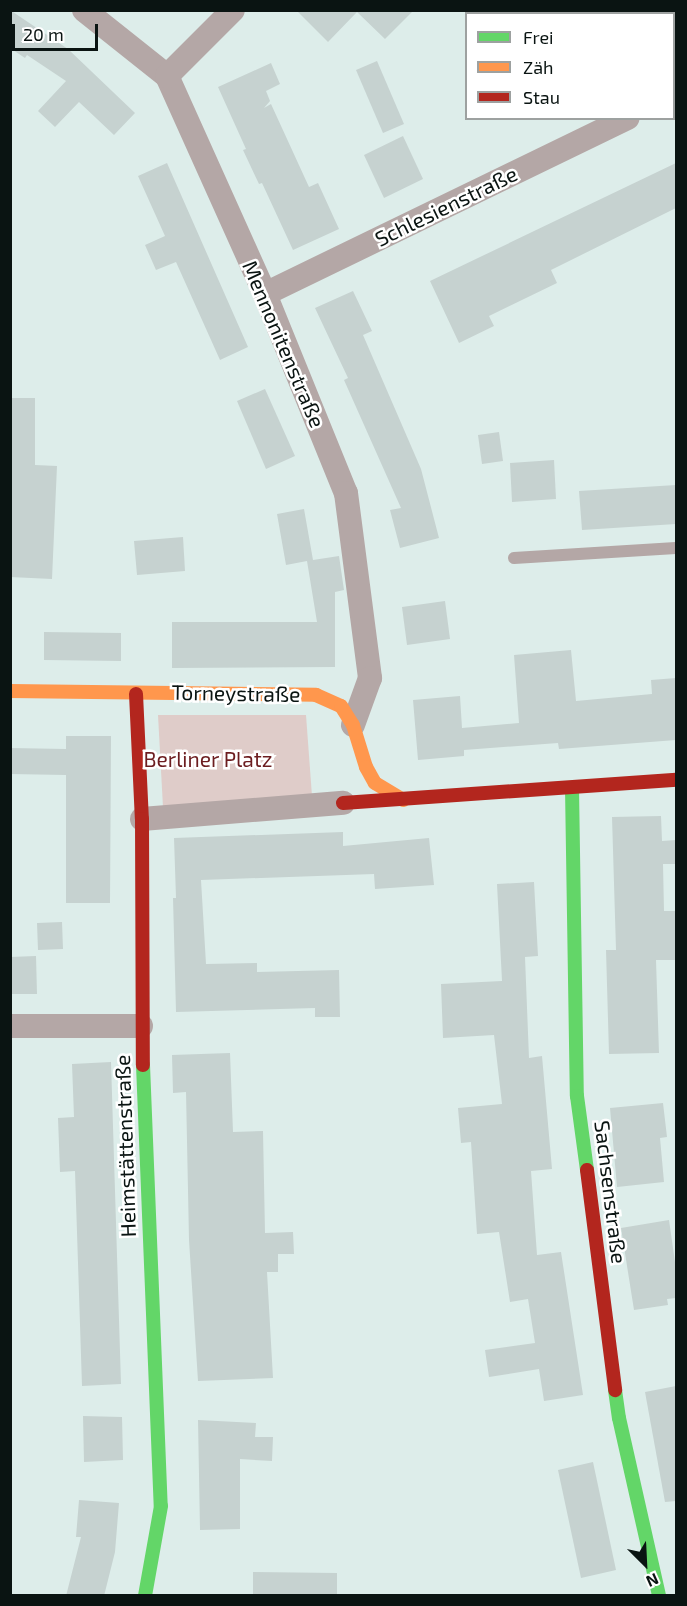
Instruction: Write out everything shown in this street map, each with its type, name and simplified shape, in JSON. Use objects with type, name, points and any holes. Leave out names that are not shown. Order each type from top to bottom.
[{"type":"street","name":"Mennonitenstraße","points":[[84,10],[167,76],[265,294],[346,493],[370,678],[353,725]]},
{"type":"street","points":[[167,76],[233,10]]},
{"type":"street","name":"Schlesienstraße","points":[[265,294],[623,120]]},
{"type":"street","name":"Torneystraße","points":[[10,691],[316,695],[341,706],[353,725],[366,767],[375,783],[403,800]]},
{"type":"street","name":"Heimstättenstraße","points":[[136,693],[142,819],[141,1026],[160,1506],[145,1596]]},
{"type":"street","points":[[142,819],[676,780]]},
{"type":"street","name":"Sachsenstraße","points":[[572,788],[577,1096],[619,1418],[659,1596]]},
{"type":"street","points":[[10,1026],[141,1026]]},
{"type":"lane","points":[[514,558],[676,548]]},
{"type":"green space","name":"Berliner Platz","points":[[158,715],[306,715],[312,796],[163,807]]},
{"type":"building","points":[[10,10],[68,49],[135,113],[114,135],[79,102],[55,127],[38,111],[66,81],[27,55],[25,58],[10,48]]},
{"type":"building","points":[[296,10],[414,10],[385,39],[357,12],[328,42]]},
{"type":"building","points":[[377,61],[404,124],[383,133],[356,70]]},
{"type":"building","points":[[271,63],[280,84],[266,91],[270,101],[264,108],[271,104],[309,187],[318,183],[339,229],[293,250],[262,183],[259,184],[243,150],[246,149],[218,87]]},
{"type":"building","points":[[403,136],[423,179],[384,198],[364,155]]},
{"type":"building","points":[[167,163],[248,347],[220,360],[176,262],[156,270],[145,245],[165,236],[138,176]]},
{"type":"building","points":[[676,163],[676,208],[551,270],[557,283],[489,316],[494,326],[459,343],[430,281]]},
{"type":"building","points":[[353,291],[372,331],[363,335],[421,469],[439,538],[400,548],[390,510],[401,508],[344,380],[348,378],[315,308]]},
{"type":"building","points":[[265,389],[295,456],[266,469],[237,401]]},
{"type":"building","points":[[10,398],[35,398],[35,465],[57,466],[52,579],[10,577]]},
{"type":"building","points":[[499,432],[503,461],[482,464],[478,435]]},
{"type":"building","points":[[554,460],[556,499],[512,502],[510,463]]},
{"type":"building","points":[[676,485],[676,524],[582,530],[579,491]]},
{"type":"building","points":[[304,509],[313,560],[339,556],[344,590],[335,592],[335,667],[172,668],[172,622],[317,622],[307,561],[286,565],[277,514]]},
{"type":"building","points":[[183,537],[185,571],[137,575],[134,541]]},
{"type":"building","points":[[445,601],[450,639],[407,645],[402,607]]},
{"type":"building","points":[[44,632],[121,633],[121,661],[44,660]]},
{"type":"building","points":[[571,650],[576,701],[652,694],[651,680],[676,678],[676,740],[559,749],[558,743],[464,750],[464,756],[418,760],[413,700],[460,696],[462,728],[519,723],[514,655]]},
{"type":"building","points":[[66,736],[111,736],[110,903],[66,903],[66,775],[10,774],[10,748],[66,749]]},
{"type":"building","points":[[661,816],[662,841],[676,840],[676,864],[663,864],[664,911],[676,911],[676,960],[656,960],[659,1053],[609,1054],[606,950],[616,950],[612,817]]},
{"type":"building","points":[[343,832],[343,846],[429,838],[434,885],[375,889],[374,874],[201,880],[206,964],[257,963],[257,972],[339,970],[340,1017],[315,1017],[315,1008],[176,1012],[174,838]]},
{"type":"building","points":[[534,882],[538,956],[525,957],[529,1058],[542,1056],[552,1169],[531,1171],[537,1255],[561,1252],[583,1395],[544,1401],[539,1369],[489,1377],[485,1350],[535,1343],[528,1299],[510,1302],[499,1232],[477,1234],[471,1142],[461,1143],[458,1108],[502,1104],[494,1035],[443,1038],[441,984],[502,981],[497,884]]},
{"type":"building","points":[[62,922],[63,949],[38,950],[37,923]]},
{"type":"building","points":[[36,956],[37,994],[10,994],[10,957]]},
{"type":"building","points":[[230,1053],[233,1132],[263,1131],[265,1233],[293,1232],[294,1254],[278,1254],[278,1272],[267,1272],[273,1378],[198,1381],[189,1240],[186,1092],[173,1093],[172,1055]]},
{"type":"building","points":[[111,1062],[121,1384],[82,1386],[75,1171],[60,1172],[58,1118],[74,1117],[72,1064]]},
{"type":"building","points":[[663,1103],[667,1137],[660,1138],[664,1182],[617,1187],[610,1108]]},
{"type":"building","points":[[669,1220],[676,1269],[676,1298],[667,1299],[668,1305],[634,1310],[621,1228]]},
{"type":"building","points":[[676,1386],[676,1501],[665,1502],[645,1392]]},
{"type":"building","points":[[83,1416],[122,1417],[123,1460],[84,1462]]},
{"type":"building","points":[[198,1420],[256,1423],[255,1437],[273,1437],[272,1461],[240,1459],[240,1529],[200,1530]]},
{"type":"building","points":[[593,1462],[616,1570],[581,1578],[558,1470]]},
{"type":"building","points":[[79,1500],[119,1503],[115,1552],[104,1596],[66,1596],[81,1537],[76,1537]]},
{"type":"building","points":[[253,1572],[337,1573],[337,1596],[253,1596]]},
{"type":"traffic: fast","points":[[572,788],[577,1096],[587,1170]]},
{"type":"traffic: fast","points":[[143,1065],[161,1506],[145,1596]]},
{"type":"traffic: fast","points":[[615,1390],[619,1418],[659,1596]]},
{"type":"traffic: slow","points":[[10,691],[316,695],[341,706],[353,725],[366,767],[375,783],[403,800]]},
{"type":"traffic: jam","points":[[136,694],[142,819],[143,1065]]},
{"type":"traffic: jam","points":[[343,803],[676,780]]},
{"type":"traffic: jam","points":[[587,1170],[615,1390]]}]
